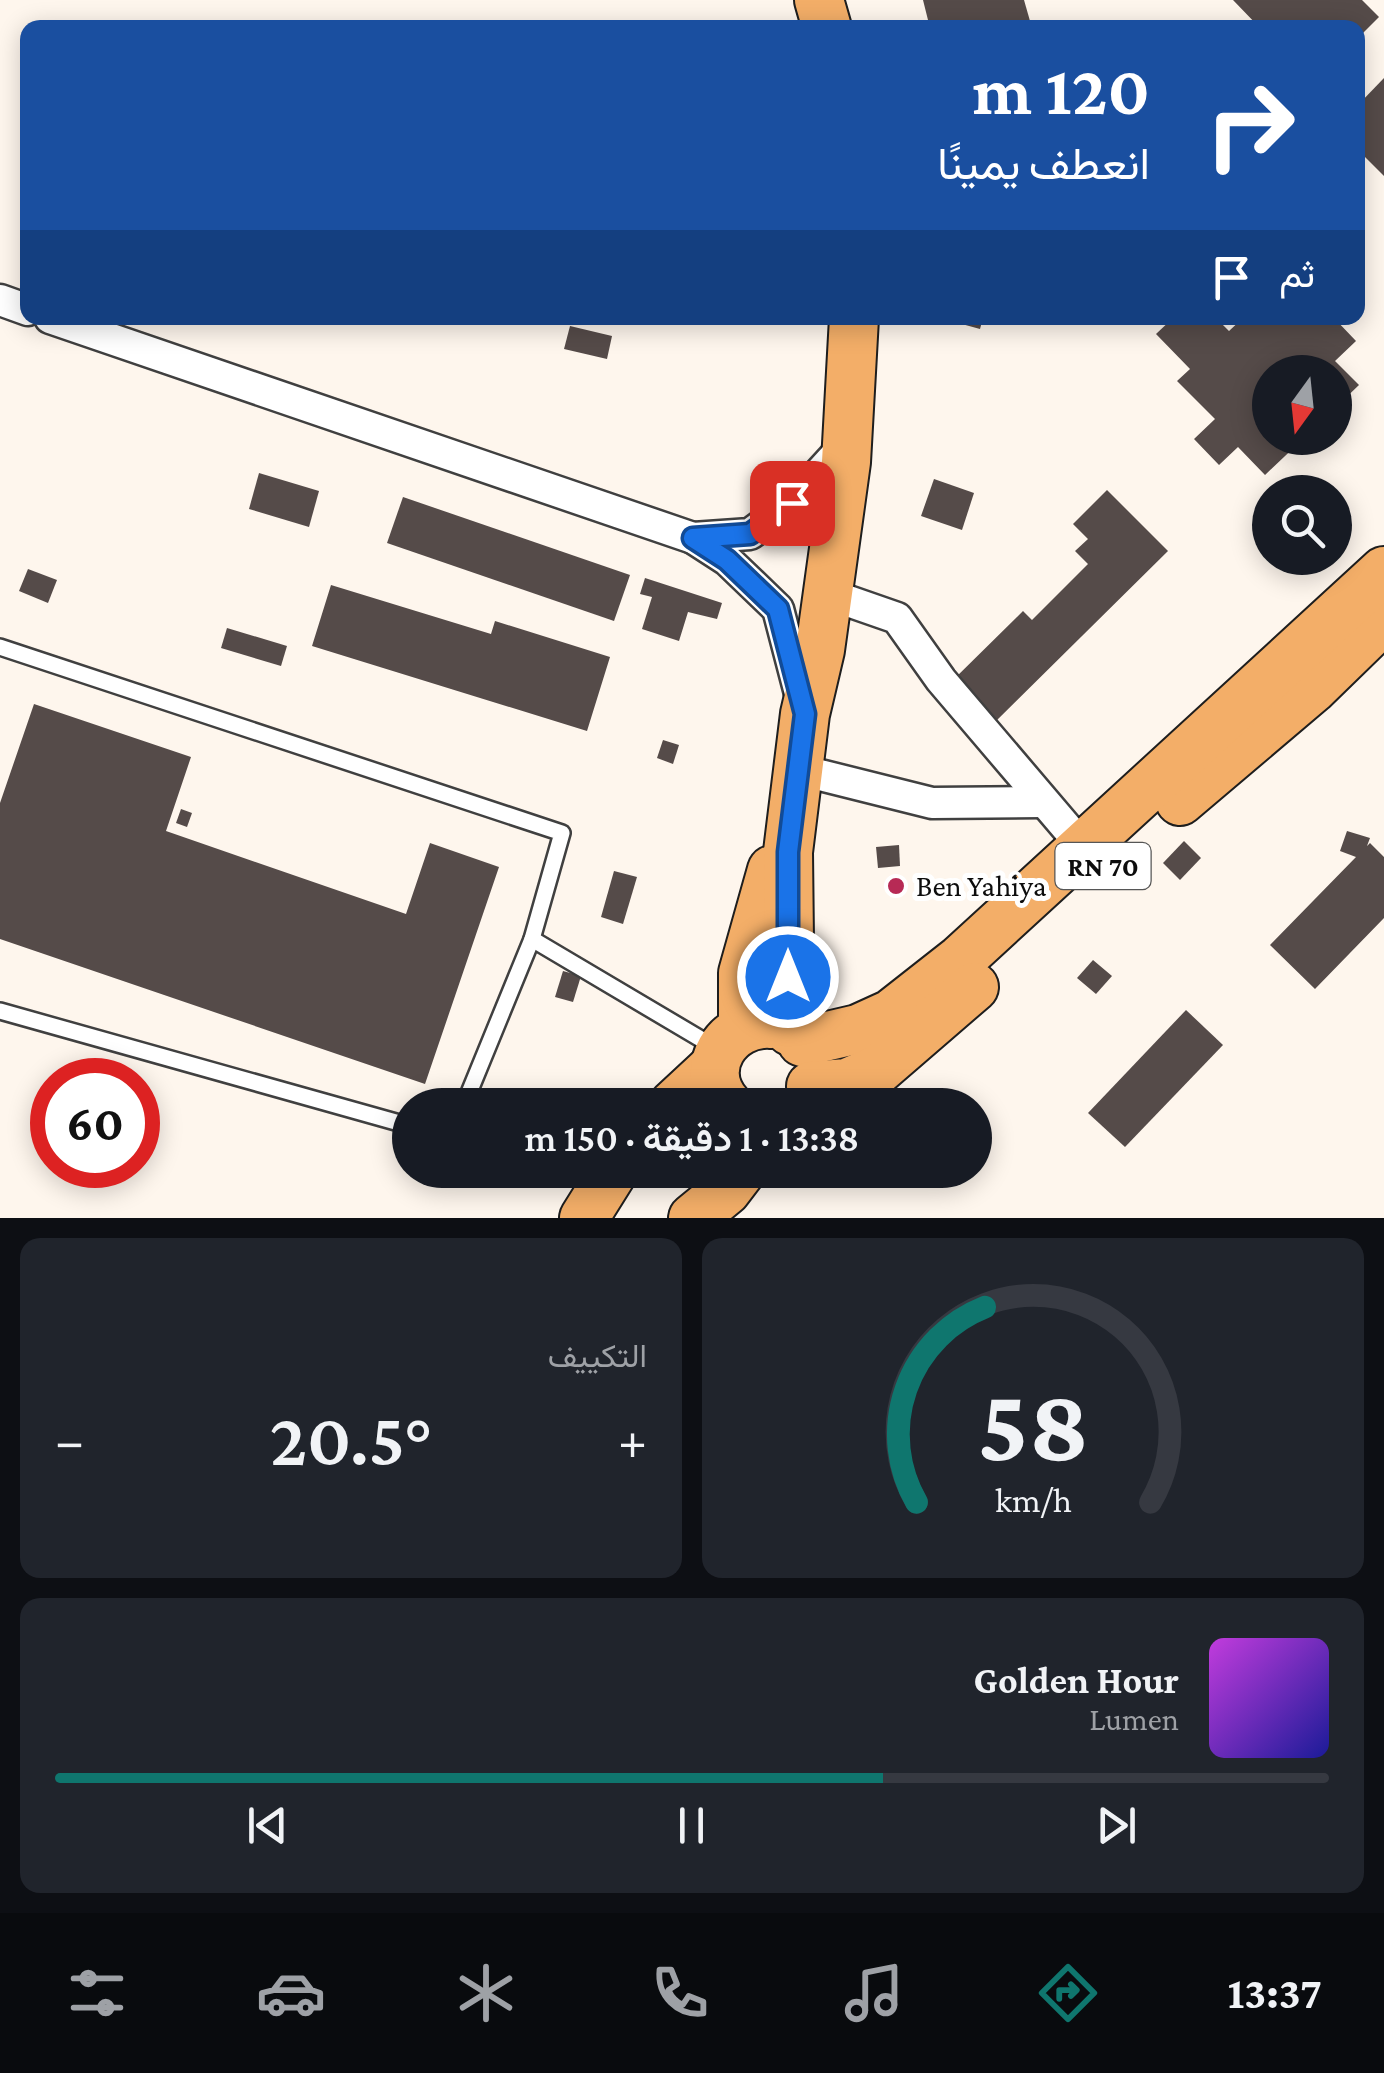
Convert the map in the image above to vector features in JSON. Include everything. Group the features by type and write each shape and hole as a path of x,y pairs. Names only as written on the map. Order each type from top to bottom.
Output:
{"main road":[{"path":"801,1066 788,852 805,714 820,650 848,441 854,325"},
{"name":"RN 70","path":"801,1066 847,1083 879,1069 982,980 1092,858 1384,571"},
{"name":"RN 70","path":"801,1066 858,1029 892,1014 1312,690 1384,619"},
{"path":"726,1062 744,973 800,770"},
{"path":"694,1088 726,1062 759,1023 775,1024 801,1066"},
{"path":"584,1218 603,1188"},
{"path":"693,1218 728,1188"}],"street":[{"path":"70,325 693,538 727,560 778,609 805,714"},
{"path":"693,538 750,534 792,503 848,441"},
{"path":"828,594 897,618 940,680 1092,858"},
{"path":"800,770 932,802 1042,802"}],"lane":[{"path":"0,647 562,833 532,938 471,1088"},
{"path":"532,938 726,1062"},
{"path":"0,1010 392,1121"}],"building":[{"path":"923,0 1024,0 1030,20 928,20"},
{"path":"1233,0 1362,0 1379,17 1365,31 1365,20 1252,20"},
{"path":"1384,78 1384,176 1365,157 1365,98"},
{"path":"1166,325 1223,325 1229,331 1235,325 1341,325 1356,341 1341,355 1252,355 1252,455 1286,455 1265,475 1238,447 1219,465 1194,439 1215,419 1177,381 1190,369 1156,334"},
{"path":"570,326 612,336 607,359 564,349"},
{"path":"259,473 319,491 309,527 249,509"},
{"path":"934,479 974,493 962,530 921,516"},
{"path":"1107,490 1168,551 992,725 950,683 1023,611 1032,620 1088,564 1075,551 1088,539 1073,524"},
{"path":"403,497 630,575 614,621 387,543"},
{"path":"28,569 57,580 48,603 19,591"},
{"path":"645,578 722,603 717,619 688,612 679,641 642,629 652,597 640,594"},
{"path":"331,585 491,634 495,621 610,657 587,731 312,646"},
{"path":"227,628 287,646 281,666 221,648"},
{"path":"34,704 191,757 166,831 406,914 430,843 499,867 425,1084 0,939 0,803"},
{"path":"663,740 679,745 673,764 657,758"},
{"path":"181,809 192,813 187,827 176,823"},
{"path":"1347,831 1370,838 1367,846 1370,843 1384,857 1384,918 1315,989 1270,945 1356,857 1340,851"},
{"path":"1184,841 1201,858 1180,880 1163,863"},
{"path":"899,845 900,866 878,868 876,847"},
{"path":"614,871 637,877 623,924 601,917"},
{"path":"1093,960 1112,976 1096,994 1077,978"},
{"path":"563,971 581,976 573,1002 555,997"},
{"path":"1186,1010 1223,1045 1125,1147 1088,1113"}],"place":[{"name":"Ben Yahiya","path":"896,886"}],"route":[{"path":"788,977 788,852 805,714 778,609 727,560 693,538 750,534 792,503"}]}
